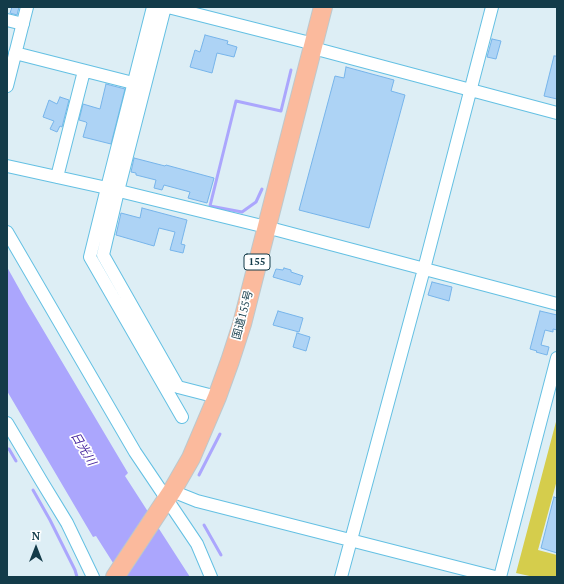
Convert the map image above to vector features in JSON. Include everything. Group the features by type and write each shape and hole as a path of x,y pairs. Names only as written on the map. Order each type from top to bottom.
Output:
{"highway":[{"name":"国道155号","path":"116,577 167,499 191,458 217,397 242,324 323,7"}],"street":[{"path":"7,86 27,7"},
{"path":"153,7 134,83 112,189 103,255 178,388 217,397"},
{"path":"182,417 90,258 166,7 557,113"},
{"path":"342,577 492,7"},
{"path":"7,20 23,24"},
{"path":"15,53 134,83"},
{"path":"57,177 84,71"},
{"path":"7,166 112,189 557,304"},
{"path":"7,232 135,452 197,544 211,577"},
{"path":"500,577 557,358"},
{"path":"173,402 194,391"},
{"path":"7,423 12,441 67,523 93,577"},
{"path":"167,499 197,501 495,577"}],"shaded area":[{"path":"557,418 557,480 538,550 557,555 557,577 534,577 516,573"}],"water":[{"name":"日光川","path":"7,267 128,473 125,476 190,577 122,577 96,536 93,537 7,391"}],"building":[{"path":"12,7 19,7 17,15 10,13"},
{"path":"205,35 228,41 227,44 237,47 234,57 217,53 212,73 190,67 195,50 200,52"},
{"path":"492,39 501,41 496,59 487,57"},
{"path":"554,56 557,56 557,99 544,96"},
{"path":"346,67 394,80 391,91 405,95 369,228 299,210 335,76 344,78"},
{"path":"106,84 125,89 111,144 83,137 87,123 79,120 83,104 100,109"},
{"path":"60,97 69,100 62,127 60,126 57,132 50,129 54,121 43,117 49,100 57,104"},
{"path":"134,158 214,178 207,203 188,198 190,192 164,185 162,190 154,188 156,180 136,175 136,173 131,172"},
{"path":"142,208 187,220 181,244 185,245 183,253 170,250 175,232 159,228 154,246 116,235 121,213 140,218"},
{"path":"284,268 303,276 300,285 273,277 276,269 283,270"},
{"path":"432,282 452,287 449,301 428,295"},
{"path":"278,311 303,318 299,332 273,325"},
{"path":"540,311 557,315 557,330 553,329 553,332 545,330 541,345 549,347 547,355 530,349"},
{"path":"297,333 310,337 306,351 293,347"},
{"path":"554,497 557,498 557,553 541,548"}],"waterway":[{"path":"262,189 256,202 242,212 210,206 236,101 281,111 291,70"},
{"path":"199,475 220,434"},
{"path":"7,449 9,449 16,461"},
{"path":"33,490 50,520 77,577"},
{"path":"204,525 221,555"}]}
